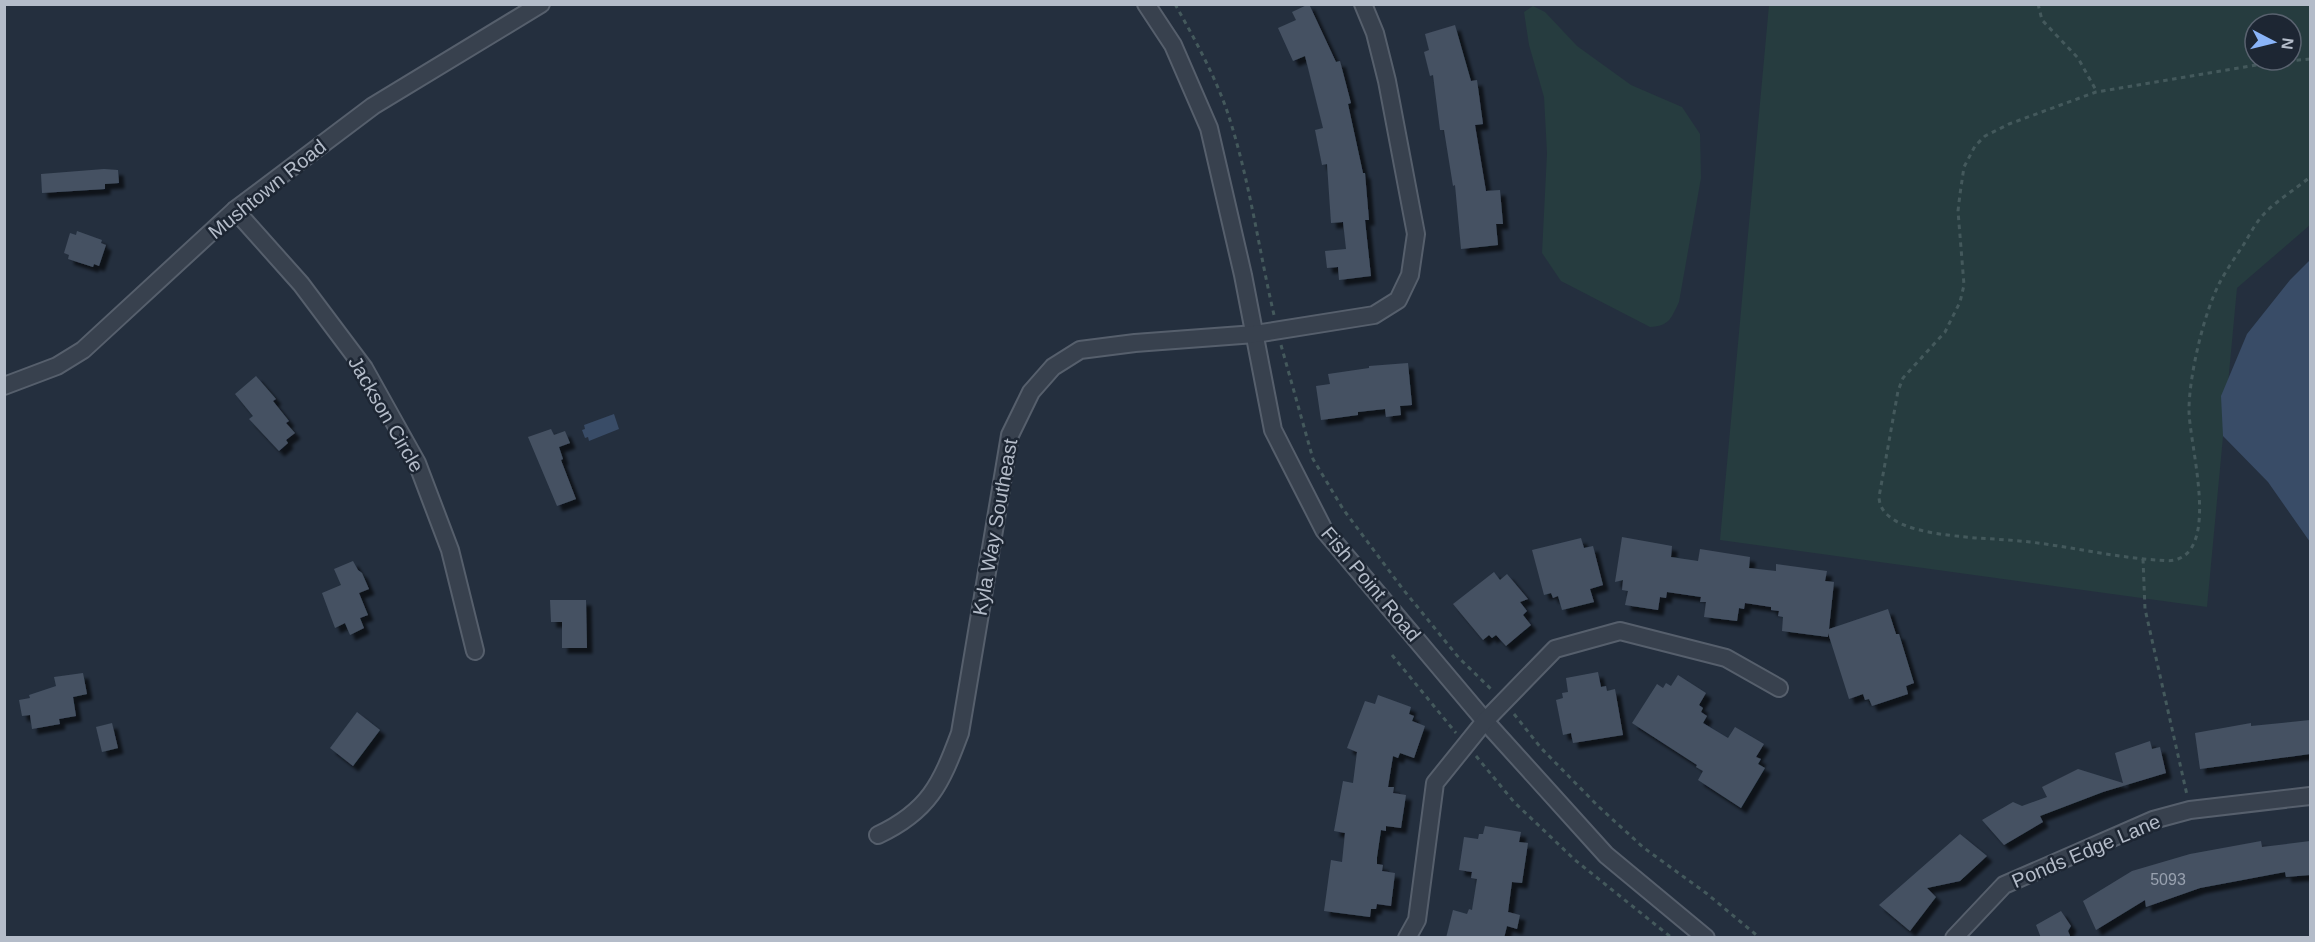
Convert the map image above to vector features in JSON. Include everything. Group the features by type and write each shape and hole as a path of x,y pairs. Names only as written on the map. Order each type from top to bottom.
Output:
{"street":[{"name":"Mushtown Road","path":"4,386 57,366 83,350 235,210 373,106 541,4"},
{"name":"Fish Point Road","path":"1146,4 1173,45 1209,128 1243,275 1273,430 1324,530 1485,721 1606,855 1706,938"},
{"name":"Kyla Way Southeast","path":"878,836 902,824 930,798 947,769 960,733 1010,435 1031,392 1053,367 1080,350 1278,331 1374,315 1398,300 1410,275 1416,234 1387,81 1375,33 1363,4"},
{"name":"Jackson Circle","path":"235,210 301,284 364,368 417,463 450,550 475,651"},
{"path":"1407,938 1417,920 1435,783 1485,721 1555,649 1620,631 1726,658 1779,688"},
{"name":"Ponds Edge Lane","path":"1954,938 2004,885 2153,820 2190,810 2310,796"}],"path":[{"path":"1175,4 1198,45 1226,108 1244,177 1278,331 1313,459 1343,509 1458,658 1504,702 1541,748 1644,848 1706,893 1760,938"},
{"path":"2038,4 2042,20 2078,58 2097,92"},
{"path":"2310,59 2268,63 2097,92 1998,129 1974,146 1964,167 1959,194 1958,211 1964,285 1960,302 1945,332 1910,369 1898,391 1880,502 1881,508 1892,519 1940,535 2029,542 2143,559 2175,561 2191,550 2197,538 2199,514 2189,421 2189,396 2193,368 2216,291 2265,213 2310,177"},
{"path":"2143,559 2145,609 2190,810"},
{"path":"1392,656 1514,802 1575,860 1672,938"}],"green space":[{"path":"1769,5 2310,5 2310,225 2237,288 2207,607 1720,540"},
{"path":"1533,6 1545,12 1577,46 1631,85 1682,107 1700,134 1701,178 1679,302 1672,317 1662,325 1650,327 1561,281 1542,253 1547,153 1544,97 1529,45 1524,12"}],"water":[{"path":"2310,260 2310,542 2268,482 2223,436 2221,396 2247,334 2290,280"},
{"path":"614,414 619,429 589,441 588,437 585,438 582,430 585,429 584,425"}],"building":[{"path":"1309,4 1336,62 1340,61 1351,103 1348,104 1363,173 1365,173 1369,220 1365,220 1371,276 1339,280 1338,267 1327,268 1325,251 1346,249 1343,222 1331,223 1327,164 1322,165 1315,130 1323,128 1305,56 1293,61 1278,28 1296,20 1292,12"},
{"path":"1455,25 1471,81 1477,80 1483,124 1475,125 1486,191 1500,190 1503,224 1496,224 1498,245 1461,249 1455,185 1453,186 1444,130 1440,130 1433,75 1430,76 1424,52 1429,50 1425,34"},
{"path":"118,170 119,183 105,184 105,189 42,193 41,174"},
{"path":"77,231 102,240 101,243 106,245 99,266 94,264 93,267 68,259 69,255 64,253 70,233 76,235"},
{"path":"1408,363 1412,405 1400,406 1401,415 1386,417 1385,409 1321,420 1316,386 1330,384 1328,374 1369,368 1369,366"},
{"path":"256,376 276,399 273,401 289,421 286,423 295,433 286,440 288,443 279,451 249,419 253,416 235,394"},
{"path":"551,429 554,435 565,431 570,443 559,447 563,459 561,460 576,499 557,506 528,437"},
{"path":"1622,537 1672,546 1671,557 1698,561 1700,549 1750,557 1749,568 1776,571 1776,564 1827,571 1825,581 1834,582 1829,629 1888,609 1896,634 1899,634 1914,683 1906,686 1908,694 1872,706 1869,699 1865,700 1863,694 1849,699 1828,633 1828,637 1782,631 1783,617 1778,616 1779,611 1771,610 1771,607 1745,603 1744,609 1739,608 1737,621 1704,617 1706,602 1700,602 1701,597 1667,592 1666,598 1660,597 1658,610 1625,605 1628,591 1622,590 1623,580 1615,582"},
{"path":"1581,538 1584,548 1593,546 1603,585 1590,589 1594,602 1562,610 1558,596 1553,598 1551,593 1544,595 1532,550"},
{"path":"353,561 362,573 369,589 359,593 368,615 360,618 364,628 350,635 345,623 335,628 322,593 341,585 334,569"},
{"path":"1494,572 1500,580 1507,574 1528,599 1520,602 1527,611 1523,615 1531,625 1506,646 1496,635 1492,638 1489,635 1483,640 1453,604"},
{"path":"550,600 586,600 587,648 562,648 562,622 551,622"},
{"path":"1598,672 1601,687 1606,686 1607,691 1615,689 1623,735 1573,743 1571,733 1563,735 1556,700 1563,698 1562,693 1568,692 1566,678"},
{"path":"83,673 87,694 73,697 76,716 59,719 60,724 32,729 30,715 22,716 19,700 30,698 29,695 56,686 54,677"},
{"path":"1678,675 1706,693 1699,705 1703,708 1701,712 1707,716 1703,723 1728,738 1735,727 1764,744 1756,757 1761,759 1758,764 1765,768 1741,808 1698,780 1703,771 1696,767 1697,765 1632,723 1657,684 1663,688 1666,683 1671,686"},
{"path":"1378,695 1411,707 1409,714 1414,716 1412,721 1425,726 1414,758 1400,753 1398,758 1393,756 1388,787 1394,787 1393,793 1406,795 1401,828 1386,826 1386,831 1381,830 1377,857 1377,864 1383,865 1382,871 1395,873 1391,906 1377,904 1376,909 1371,909 1370,917 1324,911 1331,860 1342,862 1345,833 1334,831 1343,781 1353,783 1357,752 1347,748 1365,701 1375,704"},
{"path":"357,712 380,730 353,766 330,748"},
{"path":"2310,720 2310,754 2200,769 2195,733 2251,723 2251,726"},
{"path":"112,723 118,748 102,752 96,727"},
{"path":"2150,741 2152,749 2160,747 2166,773 2103,792 2040,816 2043,822 2004,845 1982,820 2013,802 2022,806 2047,797 2042,787 2078,769 2123,783 2115,753"},
{"path":"1485,826 1521,832 1519,842 1528,843 1522,883 1512,882 1508,912 1520,915 1517,929 1507,926 1504,938 1446,938 1453,910 1467,914 1469,909 1472,910 1477,879 1471,878 1472,872 1459,870 1464,837 1478,839 1479,834 1483,834"},
{"path":"1960,834 1987,856 1960,881 1927,888 1936,897 1910,931 1879,905"},
{"path":"2261,841 2262,847 2310,841 2310,875 2286,877 2285,872 2200,888 2146,907 2145,900 2096,930 2083,901 2132,871 2190,854"},
{"path":"2061,911 2071,926 2068,931 2071,938 2041,938 2036,925"}]}
